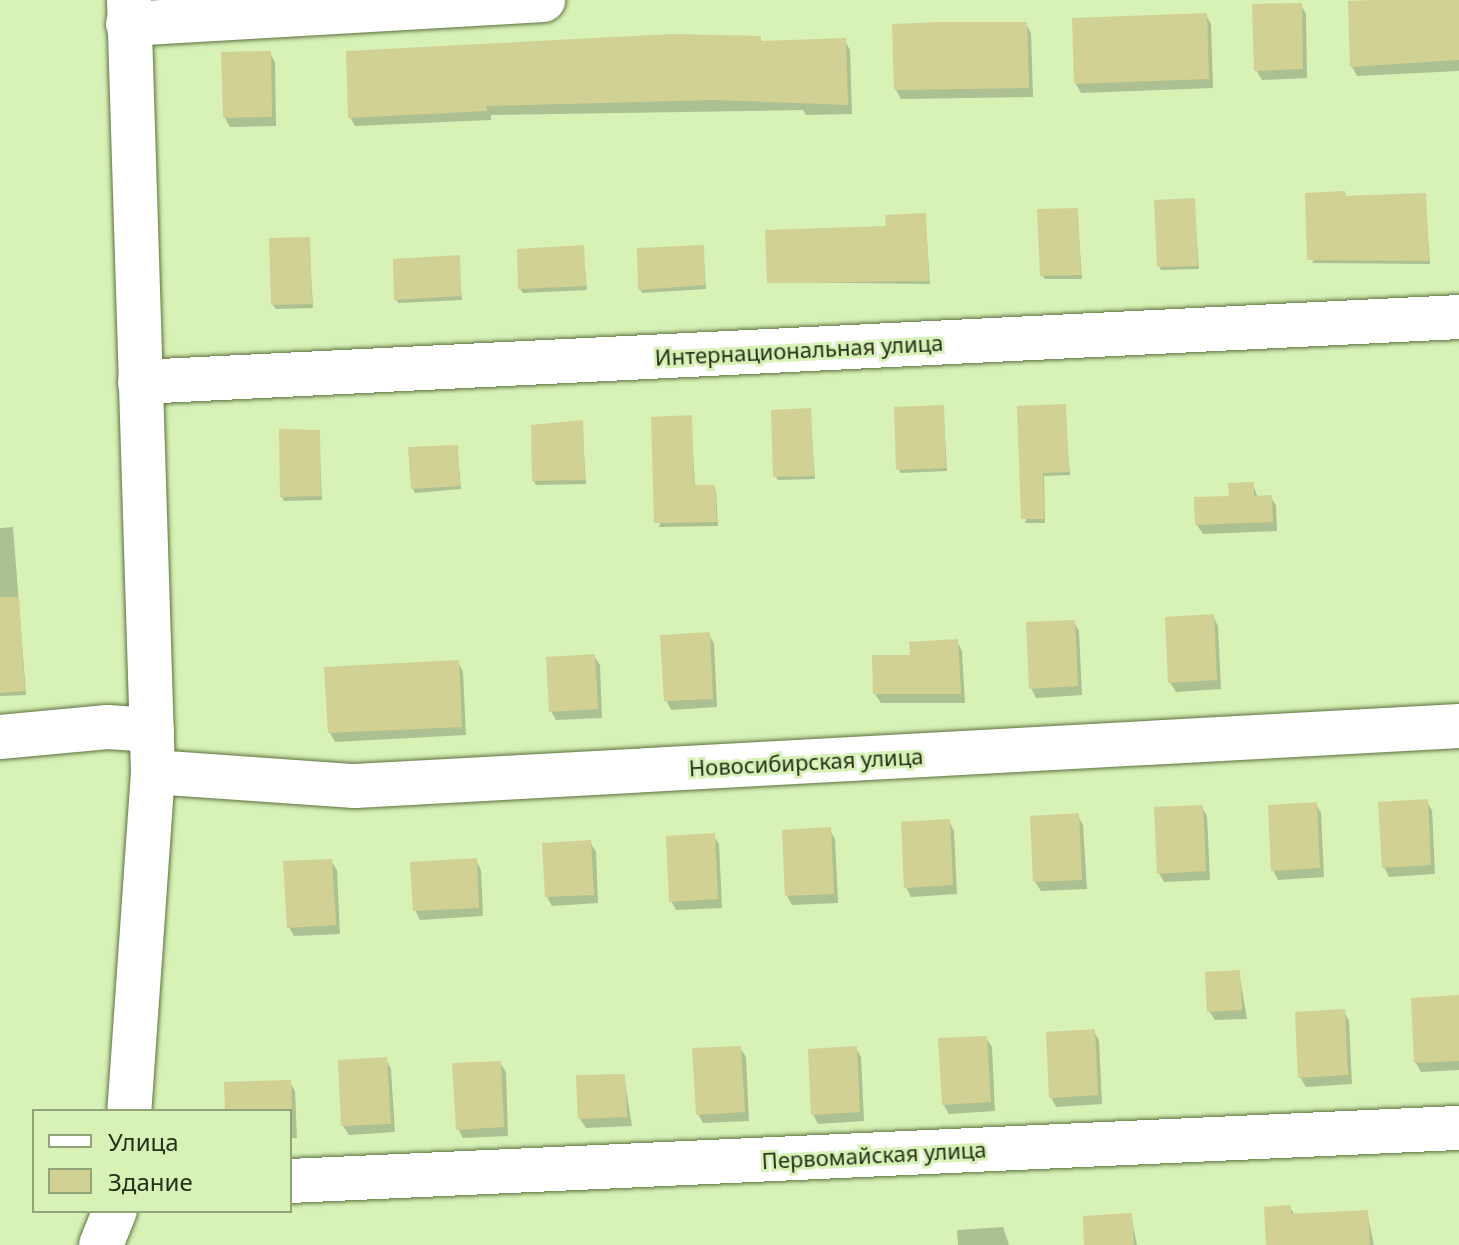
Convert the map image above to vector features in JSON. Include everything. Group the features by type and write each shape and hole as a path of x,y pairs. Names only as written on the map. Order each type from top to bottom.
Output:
{"street":[{"path":"129,1109 152,751 129,12 543,0"},
{"name":"Интернациональная улица","path":"140,382 1459,317"},
{"name":"Новосибирская улица","path":"0,737 108,727 152,751 355,786 1459,726"},
{"name":"Первомайская улица","path":"292,1181 1459,1128"},
{"path":"101,1245 114,1213"}],"building":[{"path":"1459,0 1459,60 1350,67 1348,1"},
{"path":"1302,3 1303,69 1254,71 1252,4"},
{"path":"1207,13 1209,79 1074,84 1072,18"},
{"path":"1027,22 1029,88 894,90 892,24"},
{"path":"673,34 761,36 761,41 846,38 848,105 714,100 486,106 487,111 348,118 346,51"},
{"path":"271,51 272,117 223,118 221,52"},
{"path":"1345,191 1346,196 1426,193 1429,261 1307,260 1305,193"},
{"path":"1195,198 1198,266 1157,267 1154,200"},
{"path":"1078,208 1081,275 1040,276 1037,209"},
{"path":"926,213 929,281 767,283 765,230 886,226 885,215"},
{"path":"310,237 312,304 271,305 269,238"},
{"path":"584,245 586,286 518,289 517,249"},
{"path":"704,245 705,285 638,290 637,248"},
{"path":"460,255 461,296 394,300 393,259"},
{"path":"1066,404 1069,472 1043,473 1044,519 1021,519 1017,406"},
{"path":"944,405 946,468 896,470 894,407"},
{"path":"811,408 814,476 773,477 771,410"},
{"path":"692,415 694,485 715,485 717,522 654,523 651,417"},
{"path":"583,420 585,480 532,481 531,425"},
{"path":"279,429 320,430 321,496 280,497"},
{"path":"458,445 460,486 411,489 408,447"},
{"path":"1254,482 1254,496 1272,495 1273,522 1195,525 1194,497 1229,496 1228,483"},
{"path":"0,597 19,597 25,691 0,693"},
{"path":"1214,614 1217,680 1168,683 1165,617"},
{"path":"1075,620 1078,686 1029,689 1026,622"},
{"path":"710,632 713,699 664,701 660,635"},
{"path":"958,639 961,694 873,694 872,655 910,655 909,642"},
{"path":"595,654 598,709 549,712 546,657"},
{"path":"459,660 462,727 328,733 324,667"},
{"path":"1428,799 1431,865 1382,868 1378,802"},
{"path":"1317,802 1320,868 1271,871 1268,805"},
{"path":"1203,805 1206,871 1157,874 1154,807"},
{"path":"1079,813 1082,880 1033,882 1030,816"},
{"path":"950,819 953,885 904,888 901,822"},
{"path":"831,827 834,894 785,896 782,830"},
{"path":"715,833 718,899 669,902 666,836"},
{"path":"591,840 594,895 545,897 542,843"},
{"path":"477,858 479,908 413,911 410,862"},
{"path":"332,859 336,925 287,928 283,861"},
{"path":"1240,970 1242,1010 1207,1012 1205,972"},
{"path":"1459,995 1459,1061 1414,1063 1411,998"},
{"path":"1345,1009 1348,1075 1298,1078 1295,1012"},
{"path":"1095,1029 1098,1095 1049,1098 1046,1032"},
{"path":"987,1036 991,1102 942,1105 938,1038"},
{"path":"741,1046 745,1112 696,1115 692,1048"},
{"path":"857,1046 860,1112 811,1115 808,1049"},
{"path":"387,1057 391,1124 341,1126 338,1060"},
{"path":"501,1061 504,1127 456,1130 452,1063"},
{"path":"625,1074 627,1117 578,1119 576,1075"},
{"path":"291,1080 292,1109 225,1109 224,1082"},
{"path":"1291,1205 1291,1214 1368,1210 1370,1245 1266,1245 1264,1207"},
{"path":"1132,1213 1134,1245 1084,1245 1083,1216"}]}
